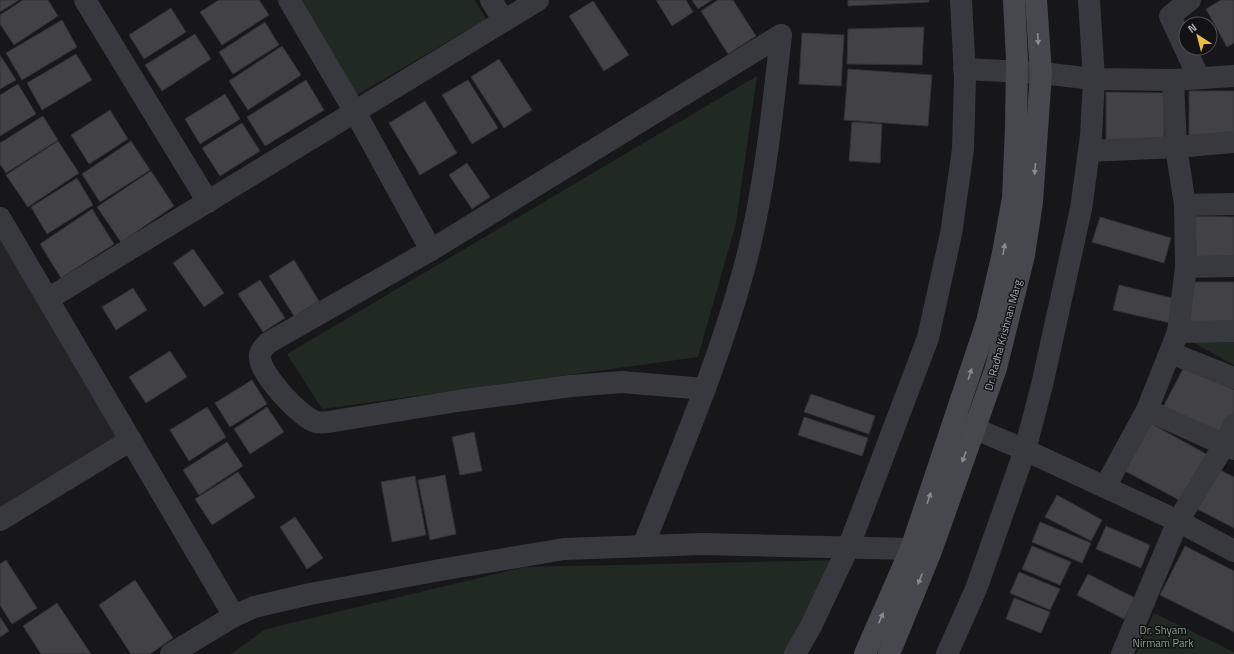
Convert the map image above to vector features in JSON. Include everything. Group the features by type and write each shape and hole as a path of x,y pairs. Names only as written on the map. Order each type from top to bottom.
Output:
{"street":[{"path":"85,0 208,202"},
{"path":"289,0 355,112 431,250"},
{"path":"491,0 504,21"},
{"path":"48,299 538,0"},
{"path":"795,654 810,628 849,546 928,338 951,234 963,149 964,69 960,0"},
{"path":"865,654 965,424 1003,253 1013,198 1017,72 1014,0"},
{"name":"Dr. Radha Krishnan Marg","path":"889,654 931,551 965,424 996,368 1024,255 1032,202 1041,73 1036,0"},
{"path":"947,654 976,589 1025,450 1042,385 1081,210 1089,151 1094,79 1089,0"},
{"path":"1190,0 1170,16 1200,78"},
{"path":"643,546 705,389 742,275 753,229 769,142 781,35 431,250 268,343 262,349 260,358 264,369 298,410 316,422 328,422 457,401 570,386 622,382 705,389"},
{"path":"964,69 1041,73 1094,79 1173,80 1234,76"},
{"path":"1105,487 1146,410 1178,332 1186,267 1185,205 1176,147 1173,80"},
{"path":"1089,151 1176,147 1234,142"},
{"path":"1185,205 1234,204"},
{"path":"0,218 234,616"},
{"path":"1186,267 1234,266"},
{"path":"1178,332 1234,332"},
{"path":"1171,352 1234,378"},
{"path":"1146,410 1229,447"},
{"path":"965,424 1025,450 1178,521 1234,551"},
{"path":"1122,654 1178,521 1229,447 1234,424"},
{"path":"0,520 131,440"},
{"path":"171,654 234,616 254,607 310,594 564,549 703,544 849,546 911,549"}],"shaded area":[{"path":"0,230 123,434 0,509"}],"green space":[{"path":"301,0 475,0 486,19 357,95"},
{"path":"757,76 736,223 698,357 322,409 287,354"},
{"path":"1234,338 1234,365 1187,339"},
{"path":"839,560 800,654 231,654 266,629 525,567"},
{"name":"Dr. Shyam Nirmam Park","path":"1154,613 1234,652 1234,654 1136,654"}],"building":[{"path":"0,0 19,0 0,12"},
{"path":"23,0 48,0 58,16 14,45 0,24 0,15"},
{"path":"219,0 259,0 269,15 222,45 200,12"},
{"path":"656,0 686,0 693,12 672,26"},
{"path":"692,0 712,0 698,9"},
{"path":"718,0 733,0 756,36 728,54 701,11"},
{"path":"848,0 929,0 929,2 848,6"},
{"path":"1221,0 1234,0 1234,43 1227,47 1218,31 1218,16 1210,16 1206,9"},
{"path":"593,1 629,55 604,71 569,16"},
{"path":"171,8 186,32 144,59 129,35"},
{"path":"62,20 77,47 22,80 6,53"},
{"path":"265,22 279,45 233,74 219,52"},
{"path":"924,27 922,65 847,64 848,29"},
{"path":"802,33 844,35 841,86 799,84"},
{"path":"195,34 211,59 162,91 145,65"},
{"path":"282,46 301,75 248,110 229,81"},
{"path":"76,54 92,80 42,110 27,83"},
{"path":"0,55 16,80 0,89"},
{"path":"499,59 532,110 504,128 471,77"},
{"path":"848,69 932,75 928,126 844,120"},
{"path":"306,80 324,110 265,146 247,117"},
{"path":"468,80 498,128 472,144 442,95"},
{"path":"18,84 36,114 0,136 0,95"},
{"path":"1189,91 1234,91 1234,136 1189,136"},
{"path":"1106,92 1164,93 1164,141 1106,140"},
{"path":"225,94 240,119 200,144 185,119"},
{"path":"425,101 457,153 420,175 389,123"},
{"path":"110,110 128,139 89,164 71,135"},
{"path":"43,116 58,140 6,173 0,164 0,143"},
{"path":"852,122 882,124 880,163 849,161"},
{"path":"242,123 260,151 220,176 202,148"},
{"path":"58,141 79,173 28,207 6,175"},
{"path":"131,141 150,170 100,202 82,174"},
{"path":"467,163 490,197 472,209 449,175"},
{"path":"151,171 174,206 121,242 97,207"},
{"path":"77,178 93,205 47,234 31,207"},
{"path":"92,209 114,244 61,278 40,244"},
{"path":"1191,216 1234,217 1234,262 1190,262"},
{"path":"1100,217 1171,238 1164,263 1092,242"},
{"path":"193,249 224,293 204,307 173,263"},
{"path":"294,260 319,301 294,316 269,276"},
{"path":"260,280 285,318 263,332 238,294"},
{"path":"1187,282 1234,282 1234,329 1187,329"},
{"path":"1119,285 1176,299 1170,323 1113,310"},
{"path":"133,288 147,310 116,330 102,307"},
{"path":"170,351 187,377 146,403 129,377"},
{"path":"1185,365 1234,390 1234,417 1221,442 1161,411"},
{"path":"252,380 267,404 230,427 215,403"},
{"path":"811,394 875,416 869,434 804,412"},
{"path":"207,407 226,437 189,461 170,430"},
{"path":"267,407 284,432 250,454 234,429"},
{"path":"804,417 868,438 862,456 798,435"},
{"path":"1150,423 1208,455 1181,501 1125,471"},
{"path":"474,432 482,471 460,475 452,437"},
{"path":"227,442 243,466 199,495 183,470"},
{"path":"1218,469 1234,477 1234,528 1197,509"},
{"path":"238,472 255,497 212,525 195,499"},
{"path":"445,475 456,534 430,540 418,480"},
{"path":"415,476 426,535 392,542 381,482"},
{"path":"1057,495 1102,520 1091,541 1045,517"},
{"path":"295,517 323,558 307,569 280,527"},
{"path":"1040,522 1091,543 1082,563 1032,542"},
{"path":"1106,526 1150,545 1141,568 1096,549"},
{"path":"1032,546 1071,562 1060,585 1022,569"},
{"path":"1185,546 1234,571 1234,632 1160,595"},
{"path":"6,560 37,608 12,624 0,605 0,564"},
{"path":"1019,572 1060,589 1050,610 1010,593"},
{"path":"1088,574 1135,598 1124,619 1077,595"},
{"path":"135,580 173,638 150,654 131,654 99,605"},
{"path":"1014,598 1050,612 1041,633 1006,619"},
{"path":"57,603 91,654 41,654 23,626"},
{"path":"0,617 9,631 0,637"}]}
